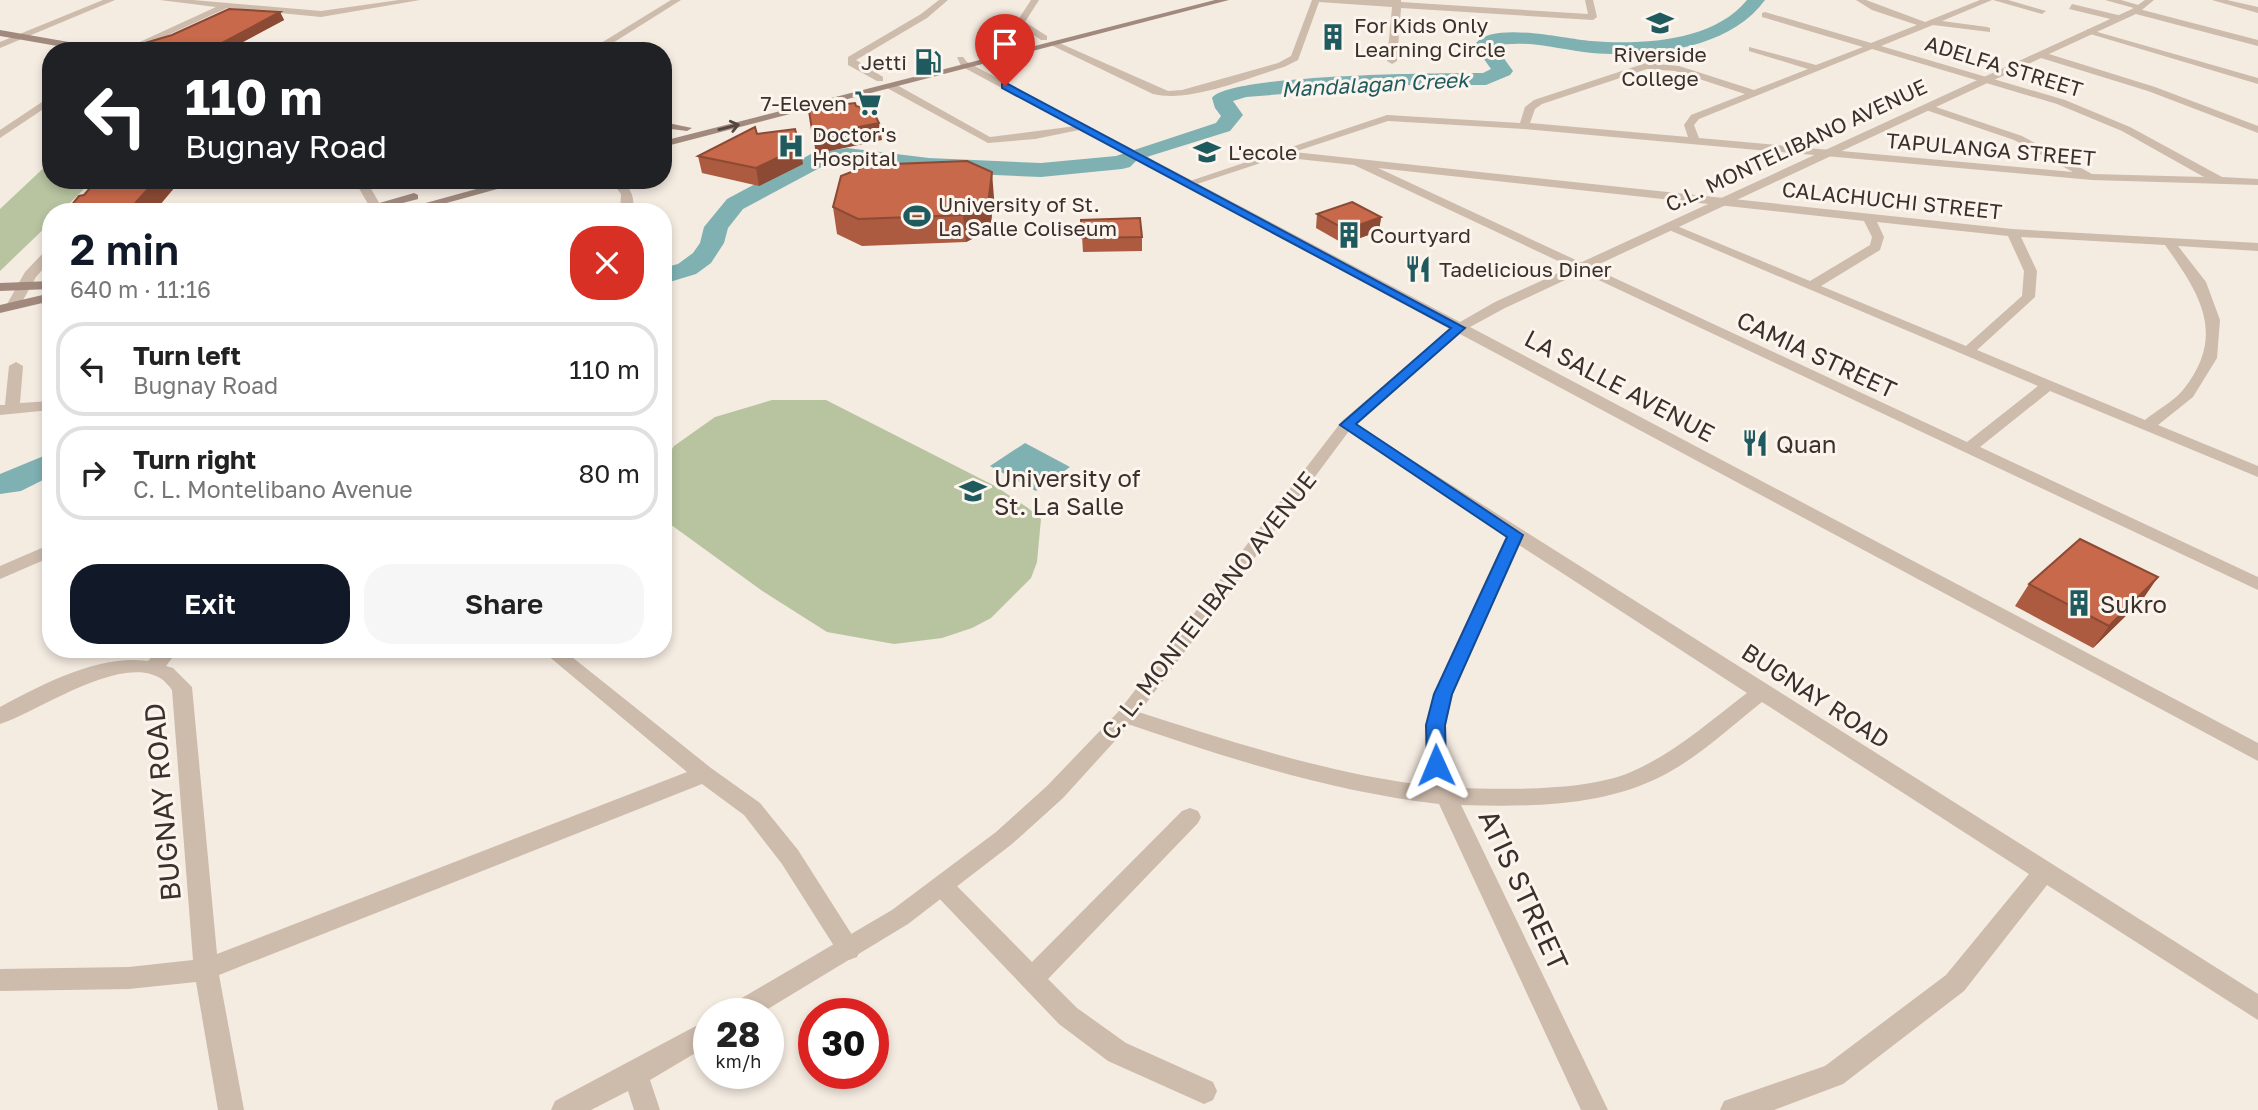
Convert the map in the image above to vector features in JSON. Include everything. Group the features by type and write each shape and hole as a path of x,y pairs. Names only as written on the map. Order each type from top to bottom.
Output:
{"main road":[{"path":"672,142 891,86 1044,38 1195,0"},
{"path":"672,130 880,79 1055,44 1208,2 1225,0"},
{"path":"1092,26 1103,31"},
{"path":"0,33 10,39 42,47"},
{"path":"10,39 42,43"},
{"path":"387,203 442,189"},
{"path":"434,203 489,189"},
{"path":"0,276 42,284"},
{"path":"0,287 42,277"},
{"path":"7,307 42,297"}],"street":[{"path":"98,0 110,1"},
{"path":"164,0 317,13 343,12 416,0"},
{"path":"608,42 677,0"},
{"path":"880,79 851,63 851,60 924,16 944,0"},
{"path":"1035,0 1020,23 1044,38"},
{"path":"1055,44 1157,92 1183,93 1281,65 1294,58 1318,0 1593,17 1589,0"},
{"path":"1860,0 1875,8 1928,24 1987,30"},
{"path":"1695,142 1689,125 1695,117 1988,0"},
{"path":"1997,0 2042,11"},
{"path":"2109,0 2142,6 2258,43"},
{"path":"2216,0 2258,10"},
{"path":"10,39 110,1"},
{"path":"1392,61 1397,3"},
{"path":"147,42 228,6"},
{"name":"C.L. MONTELIBANO AVENUE","path":"1459,328 1722,201 2042,55 2142,6"},
{"path":"2072,7 2119,18"},
{"name":"ADELFA STREET","path":"1765,15 1987,79 2097,116 2221,182"},
{"path":"2090,31 2258,81"},
{"path":"1752,49 1816,68"},
{"path":"2042,55 2134,81 2209,108 2258,130"},
{"name":"LA SALLE AVENUE","path":"965,63 1187,184 2258,753"},
{"path":"1524,126 1530,107 1538,102 1637,67 1676,68 1753,93"},
{"path":"891,86 988,140 1084,128"},
{"path":"0,125 42,96"},
{"path":"27,105 42,103"},
{"path":"0,135 42,105"},
{"path":"1927,107 2018,138 2092,177"},
{"name":"TAPULANGA STREET","path":"1273,154 1387,118 1524,126 1822,155 2092,177 2258,182"},
{"path":"1187,184 1273,154"},
{"name":"CALACHUCHI STREET","path":"1273,154 2012,233 2258,247"},
{"name":"CAMIA STREET","path":"1358,163 2258,584"},
{"path":"1812,286 1876,247 1878,237 1869,218"},
{"path":"1668,227 2258,472"},
{"path":"1968,351 2028,297 2032,286 2031,268 2012,233"},
{"path":"2147,426 2189,394 2210,358 2213,320 2199,282 2169,244"},
{"path":"7,307 42,263"},
{"name":"C. L. MONTELIBANO AVENUE","path":"765,998 849,949 942,886 1004,838 1055,792 1126,716 1347,425 1459,328"},
{"path":"16,366 6,409 42,406"},
{"path":"1968,449 2048,385"},
{"name":"BUGNAY ROAD","path":"1347,425 2043,873 2258,1008"},
{"name":"ATIS STREET","path":"1515,535 1443,694 1436,725 1436,765 1446,797 1595,1110"},
{"path":"0,573 42,554"},
{"path":"154,667 162,658"},
{"path":"561,658 704,774 752,809 790,857 849,949"},
{"name":"BUGNAY ROAD","path":"0,716 67,684 116,668 154,667 174,675 182,687 206,969 231,1110"},
{"path":"1126,716 1230,751 1350,784 1446,797 1520,798 1599,789 1637,779 1660,769 1762,692"},
{"path":"0,979 128,979 168,976 206,969 704,774"},
{"path":"1033,978 1190,817"},
{"path":"1733,1110 1815,1084 1834,1075 1941,995 1964,973 2043,873"},
{"path":"942,886 1068,1016 1117,1052 1204,1091"},
{"path":"564,1110 693,1040"},
{"path":"635,1074 647,1110"}],"green space":[{"path":"42,169 42,189 84,189 70,203 42,203 42,231 0,271 0,209"},
{"path":"772,400 826,400 995,486 1041,519 1037,562 1031,578 991,618 942,638 894,644 827,632 761,590 672,526 672,449 715,417"}],"water":[{"path":"1025,443 1070,467 1036,491 990,466"}],"building":[{"path":"229,9 280,12 224,42 148,42 172,35"},
{"path":"855,103 856,106 873,111 879,123 813,136 809,111 820,110 819,107"},
{"path":"755,127 757,134 795,129 800,147 756,168 698,156"},
{"path":"967,161 992,172 988,204 963,215 858,219 833,207 841,176 869,165"},
{"path":"89,189 148,189 135,203 73,203 79,196"},
{"path":"1352,202 1381,217 1346,230 1317,214"},
{"path":"1140,218 1142,237 1082,238 1081,220"},
{"path":"2080,539 2158,577 2109,626 2029,584"}],"waterway":[{"name":"Mandalagan Creek","path":"1138,154 1223,127 1233,115 1225,108 1222,98 1244,91 1393,79 1486,79 1503,71 1488,52 1485,43 1523,38 1610,48 1682,41 1727,26 1745,14 1756,0"},
{"name":"Mandalagan Creek","path":"672,273 687,269 702,258 712,243 716,227 735,204 819,159 847,155 929,165 1041,170 1122,162 1127,158"},
{"name":"Mandalagan Creek","path":"0,484 9,484 42,468"}],"place":[{"name":"Riverside College","path":"1660,23"},
{"name":"For Kids Only Learning Circle","path":"1333,37"},
{"name":"Jetti","path":"928,62"},
{"name":"7-Eleven","path":"868,103"},
{"name":"Doctor's Hospital","path":"791,146"},
{"name":"L'ecole","path":"1207,152"},
{"name":"University of St. La Salle Coliseum","path":"917,216"},
{"name":"Courtyard","path":"1349,235"},
{"name":"Tadelicious Diner","path":"1418,269"},
{"name":"Quan","path":"1755,443"},
{"name":"University of St. La Salle","path":"973,491"},
{"name":"Sukro","path":"2079,603"}],"route":[{"path":"1005,86 1459,328 1347,425 1515,535 1443,694 1436,725 1436,765"}]}
